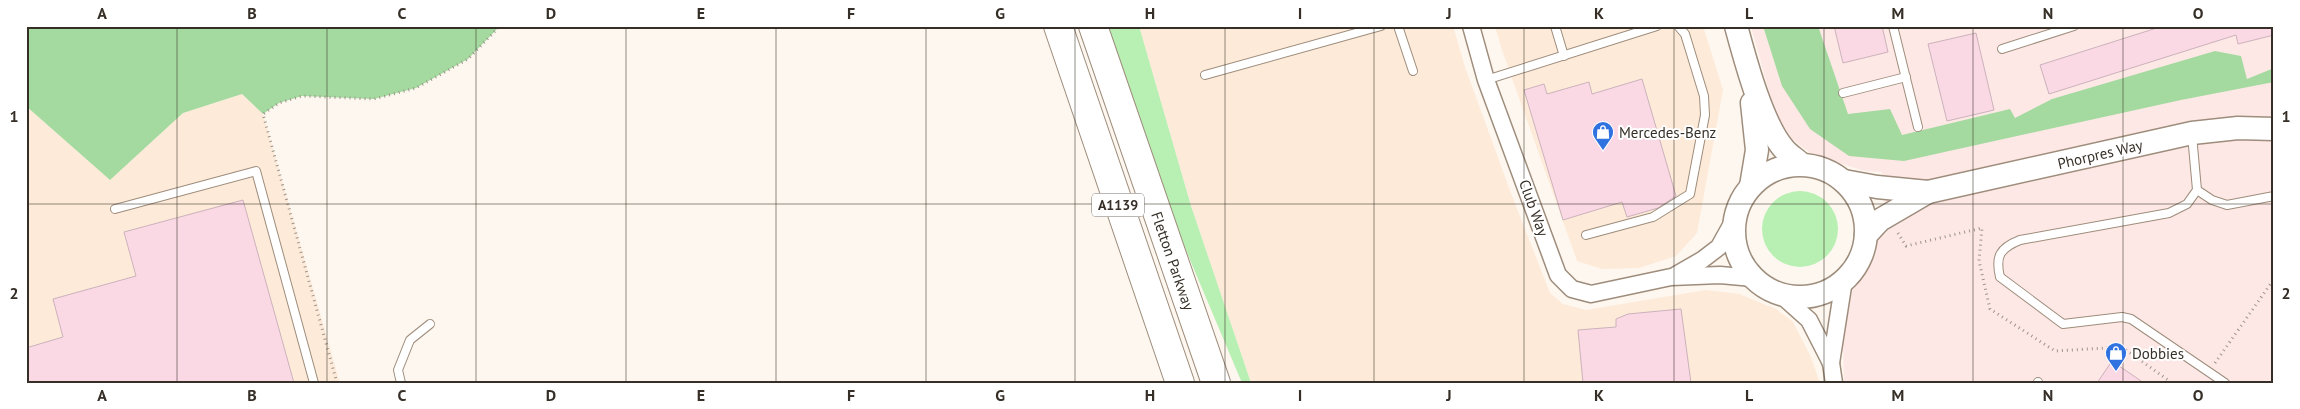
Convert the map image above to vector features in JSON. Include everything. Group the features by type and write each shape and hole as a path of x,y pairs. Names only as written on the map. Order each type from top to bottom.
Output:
{"highway":[{"name":"A1139","path":"1058,26 1114,195 1180,383"},
{"name":"Fletton Parkway","path":"1093,26 1216,383"},
{"path":"1146,182 1234,383"},
{"path":"1114,195 1164,383"}],"street":[{"name":"Club Way","path":"1471,26 1486,80 1558,275 1572,289 1590,294 1671,277 1720,275 1753,278"},
{"path":"1736,26 1749,70 1772,131 1784,149 1801,164"},
{"path":"1749,70 1757,150 1751,186"},
{"name":"Phorpres Way","path":"1866,235 1880,220 1928,192 2192,133 2238,128 2274,129"},
{"path":"1781,295 1803,298 1825,292 1844,280 1856,267 1863,252 1866,235 1864,215 1857,196 1844,181 1831,172 1816,166 1801,164 1783,167 1766,174 1751,186 1740,202 1734,220 1734,241 1741,261 1753,278 1766,288 1781,295 1809,320 1831,364 1834,383"},
{"name":"Phorpres Way","path":"1844,181 1877,187 1928,192"},
{"name":"Club Way","path":"1671,277 1702,260 1719,247 1734,220"},
{"path":"1831,364 1844,280"}],"lane":[{"path":"1205,75 1381,26"},
{"path":"1398,26 1413,72"},
{"path":"1556,26 1564,56"},
{"path":"1486,80 1658,26"},
{"path":"1586,236 1653,217 1690,194 1705,115 1704,96 1686,34 1678,26"},
{"path":"1894,26 1918,127"},
{"path":"2002,49 2049,30 2074,26"},
{"path":"1843,93 1906,77"},
{"path":"2192,133 2198,190 2187,204 2170,213 2020,240 2008,245 2001,251 1996,264 2000,277 2063,324 2122,317 2131,319 2225,383"},
{"path":"115,209 256,170 314,383"},
{"path":"2198,190 2212,200 2227,205 2274,196"},
{"path":"402,383 398,370 410,340 430,324"}],"path":[{"path":"337,383 263,114 279,103 302,96 374,99 416,88 468,59 500,26"},
{"path":"2208,372 2274,279"}],"shaded area":[{"path":"1139,26 1453,26 1465,67 1550,293 1563,304 1586,310 1706,290 1739,294 1776,309 1793,322 1811,357 1820,383 1251,383 1191,206"},
{"path":"1495,26 1703,26 1723,90 1697,233 1676,256 1639,268 1602,269 1577,261"},
{"path":"1751,26 2274,26 2274,383 1844,383 1843,342 1849,297 1859,270 1876,238 1887,233 1882,172 1865,171 1813,155 1784,133 1772,103"},
{"path":"242,94 263,114 340,383 26,383 26,106 110,180 183,113"}],"green space":[{"path":"26,26 500,26 468,59 416,88 374,99 302,96 279,103 263,114 242,94 183,113 110,180 26,106"},
{"path":"1104,26 1139,26 1191,206 1251,383 1242,383 1174,222"},
{"path":"1763,26 1818,26 1848,114 1890,109 1902,135 2010,109 2015,118 2052,99 2215,51 2241,56 2247,79 2274,68 2274,82 2181,100 1904,161 1849,156 1810,129 1782,86"},
{"path":"1800,191 1815,194 1827,202 1835,214 1838,229 1835,244 1827,256 1815,264 1800,267 1785,264 1773,256 1765,244 1762,229 1765,214 1773,202 1785,194"}],"building":[{"path":"1834,26 1882,26 1888,52 1843,63"},
{"path":"2163,26 2274,26 2274,35 2238,44 2236,35 2049,94 2040,65"},
{"path":"1976,33 1994,110 1947,121 1928,44"},
{"name":"Mercedes-Benz","path":"1642,79 1676,196 1658,208 1627,217 1622,202 1563,220 1524,90 1544,84 1547,94 1589,82 1592,94"},
{"path":"243,200 294,383 26,383 26,348 63,337 53,299 136,276 124,232"},
{"path":"1681,309 1691,383 1583,383 1578,330 1616,327 1616,319 1628,314"},
{"name":"Dobbies","path":"2112,361 2144,383 2097,383"}],"place":[{"name":"Mercedes-Benz","path":"1603,151"},
{"name":"Dobbies","path":"2116,372"}]}
